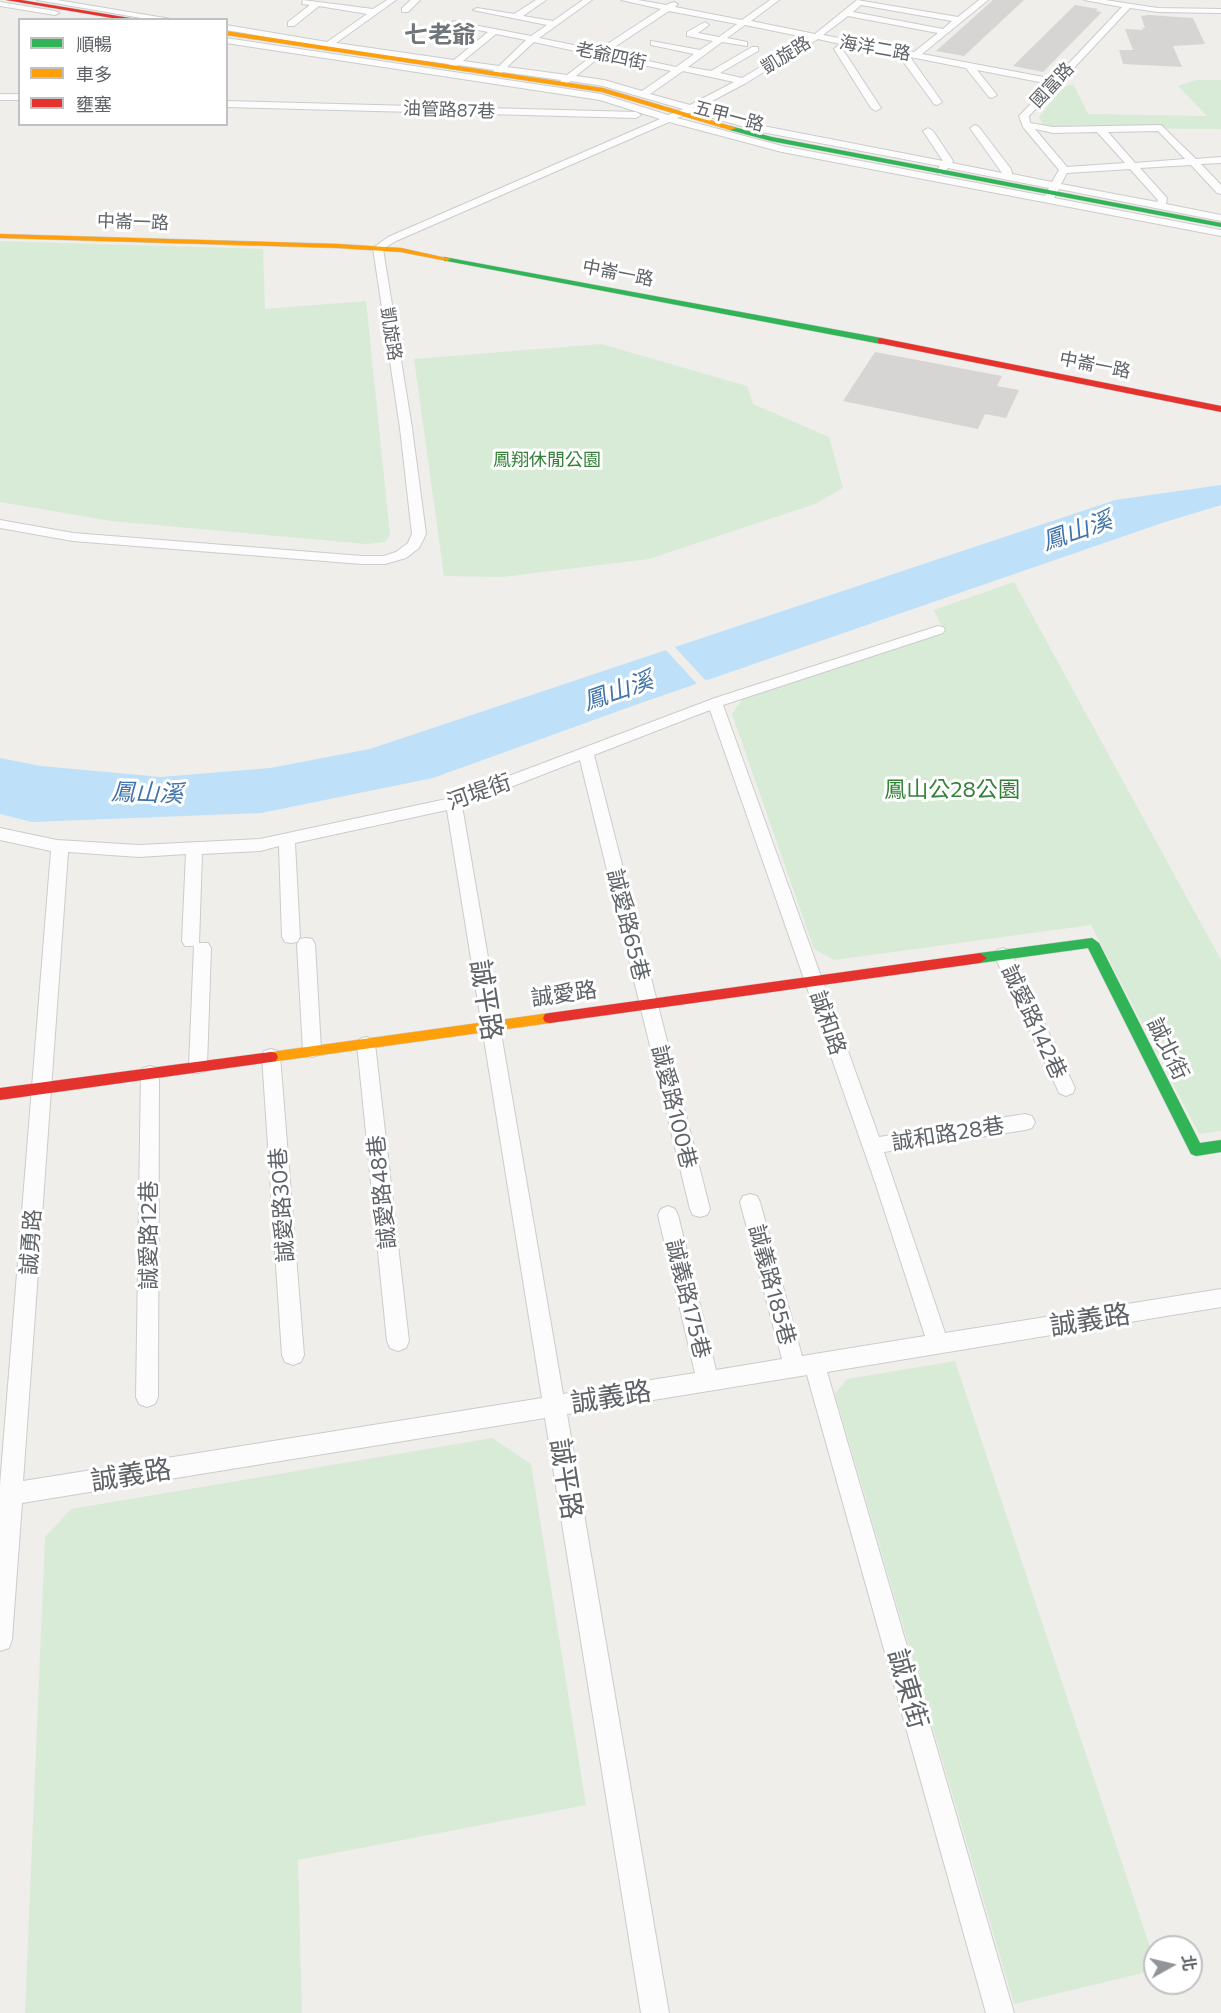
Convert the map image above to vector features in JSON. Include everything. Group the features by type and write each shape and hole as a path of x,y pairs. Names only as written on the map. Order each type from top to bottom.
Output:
{"street":[{"path":"41,0 160,18"},
{"path":"321,50 392,0 405,0"},
{"path":"405,10 416,0"},
{"path":"494,0 456,23 532,39"},
{"path":"515,17 542,0"},
{"name":"老爺四街","path":"532,39 551,23 588,0"},
{"name":"海洋二路","path":"625,0 1055,82"},
{"path":"563,84 599,54 680,0"},
{"path":"644,94 775,0"},
{"path":"937,102 904,58 945,32 984,0"},
{"path":"1088,0 1127,7 1221,11"},
{"path":"861,1 915,9 959,20"},
{"name":"凱旋路","path":"0,524 73,537 362,560 386,560 400,555 414,545 419,534 406,428 378,248 392,239 681,113 743,81 816,37 861,1"},
{"path":"9,2 89,18"},
{"path":"9,2 125,18"},
{"path":"305,2 374,12"},
{"path":"291,24 317,4"},
{"name":"國富路","path":"1064,170 1025,118 1055,82 1127,7"},
{"path":"899,23 915,9"},
{"path":"477,10 551,23"},
{"path":"846,13 945,32"},
{"path":"705,25 690,34 744,44"},
{"name":"五甲一路","path":"228,27 321,50"},
{"path":"542,31 562,35"},
{"path":"455,64 493,32"},
{"name":"五甲一路","path":"228,33 321,50 603,90 744,132 1221,225"},
{"path":"495,74 532,39"},
{"name":"老爺四街","path":"532,39 743,81"},
{"name":"五甲一路","path":"228,40 455,64 495,74"},
{"path":"604,42 614,44"},
{"path":"654,43 702,53"},
{"path":"846,43 838,49 876,108"},
{"path":"713,74 755,49"},
{"path":"972,66 970,68 992,95"},
{"name":"五甲一路","path":"563,84 621,87 644,94 681,113"},
{"path":"0,97 18,97"},
{"name":"油管路87巷","path":"228,104 625,114 681,113"},
{"path":"1025,118 1053,130 1161,128 1221,191"},
{"path":"975,128 1008,171 1006,176"},
{"path":"1099,128 1163,200 1160,206"},
{"path":"928,131 948,161 942,172"},
{"path":"1052,193 1064,170 1221,160"},
{"name":"五甲一路","path":"942,172 1006,176 1052,193 1221,233"},
{"name":"五甲一路","path":"1052,193 1160,206 1221,218"},
{"name":"中崙一路","path":"0,236 378,248 412,252 1221,409"},
{"name":"河堤街","path":"0,834 60,846 139,851 260,845 454,803 715,703 938,630"},
{"name":"誠和路","path":"715,703 871,1146 938,1345"},
{"name":"誠愛路65巷","path":"586,752 648,1004"},
{"name":"誠平路","path":"454,803 655,2013"},
{"path":"287,839 312,1050"},
{"name":"誠勇路","path":"0,1639 6,1495 42,1087 60,846"},
{"path":"194,848 198,1066"},
{"name":"誠愛路","path":"0,1094 1092,943"},
{"name":"誠北街","path":"1092,943 1196,1150 1221,1146"},
{"name":"誠愛路142巷","path":"1003,956 1066,1088"},
{"name":"誠愛路100巷","path":"648,1004 700,1209"},
{"name":"誠愛路48巷","path":"366,1044 398,1341"},
{"name":"誠愛路30巷","path":"271,1056 293,1355"},
{"name":"誠愛路12巷","path":"147,1397 150,1072"},
{"name":"誠和路28巷","path":"871,1146 1025,1122"},
{"name":"誠義路185巷","path":"750,1202 805,1367"},
{"name":"誠義路175巷","path":"668,1215 708,1382"},
{"name":"誠義路","path":"6,1495 1221,1298"},
{"name":"誠東街","path":"805,1367 1000,2013"}],"green space":[{"path":"1196,80 1221,80 1221,129 1056,128 1043,125 1039,117 1063,87 1073,84 1088,114 1207,116 1178,86"},
{"path":"0,241 263,249 265,309 366,301 390,535 385,542 366,544 111,521 0,502"},
{"name":"鳳翔休閒公園","path":"601,344 747,386 753,404 829,437 843,488 815,504 649,559 502,577 444,576 414,359"},
{"name":"鳳山公28公園","path":"1014,582 1221,960 1221,1131 1199,1134 1091,925 834,960 814,949 732,714 743,698 944,631 934,610"},
{"path":"955,1361 1146,1935 1143,1935 1143,1973 1014,2004 835,1394 847,1379"},
{"path":"492,1438 531,1464 586,1805 298,1860 302,2013 25,2013 45,1537 71,1509"}],"water":[{"name":"鳳山溪","path":"1221,485 1221,505 1162,523 638,704 433,778 261,813 32,822 0,814 0,758 41,766 161,777 270,768 370,749 1115,500"}],"pier":[{"path":"672,644 708,683 699,686 663,647"}],"building":[{"path":"993,0 1024,0 964,56 936,51"},
{"path":"1075,5 1098,9 1096,11 1102,12 1043,72 1013,66"},
{"path":"1141,16 1193,18 1205,44 1173,46 1182,67 1123,64 1119,50 1133,50 1125,29 1143,30 1142,28 1145,28"},
{"path":"875,352 1002,376 997,386 1019,390 1006,418 985,414 978,429 843,401"}],"traffic: fast":[{"path":"733,128 771,139 1221,225"},
{"path":"447,259 881,341"},
{"path":"980,958 1092,943 1196,1150 1221,1146"}],"traffic: slow":[{"path":"228,33 603,90 733,128"},
{"path":"0,236 338,246 401,250 447,259"},
{"path":"271,1057 550,1018"}],"traffic: jam":[{"path":"9,0 126,18"},
{"path":"881,341 1221,409"},
{"path":"550,1018 980,958"},
{"path":"0,1094 271,1057"}],"district":[{"name":"七老爺","path":"440,35"}]}
